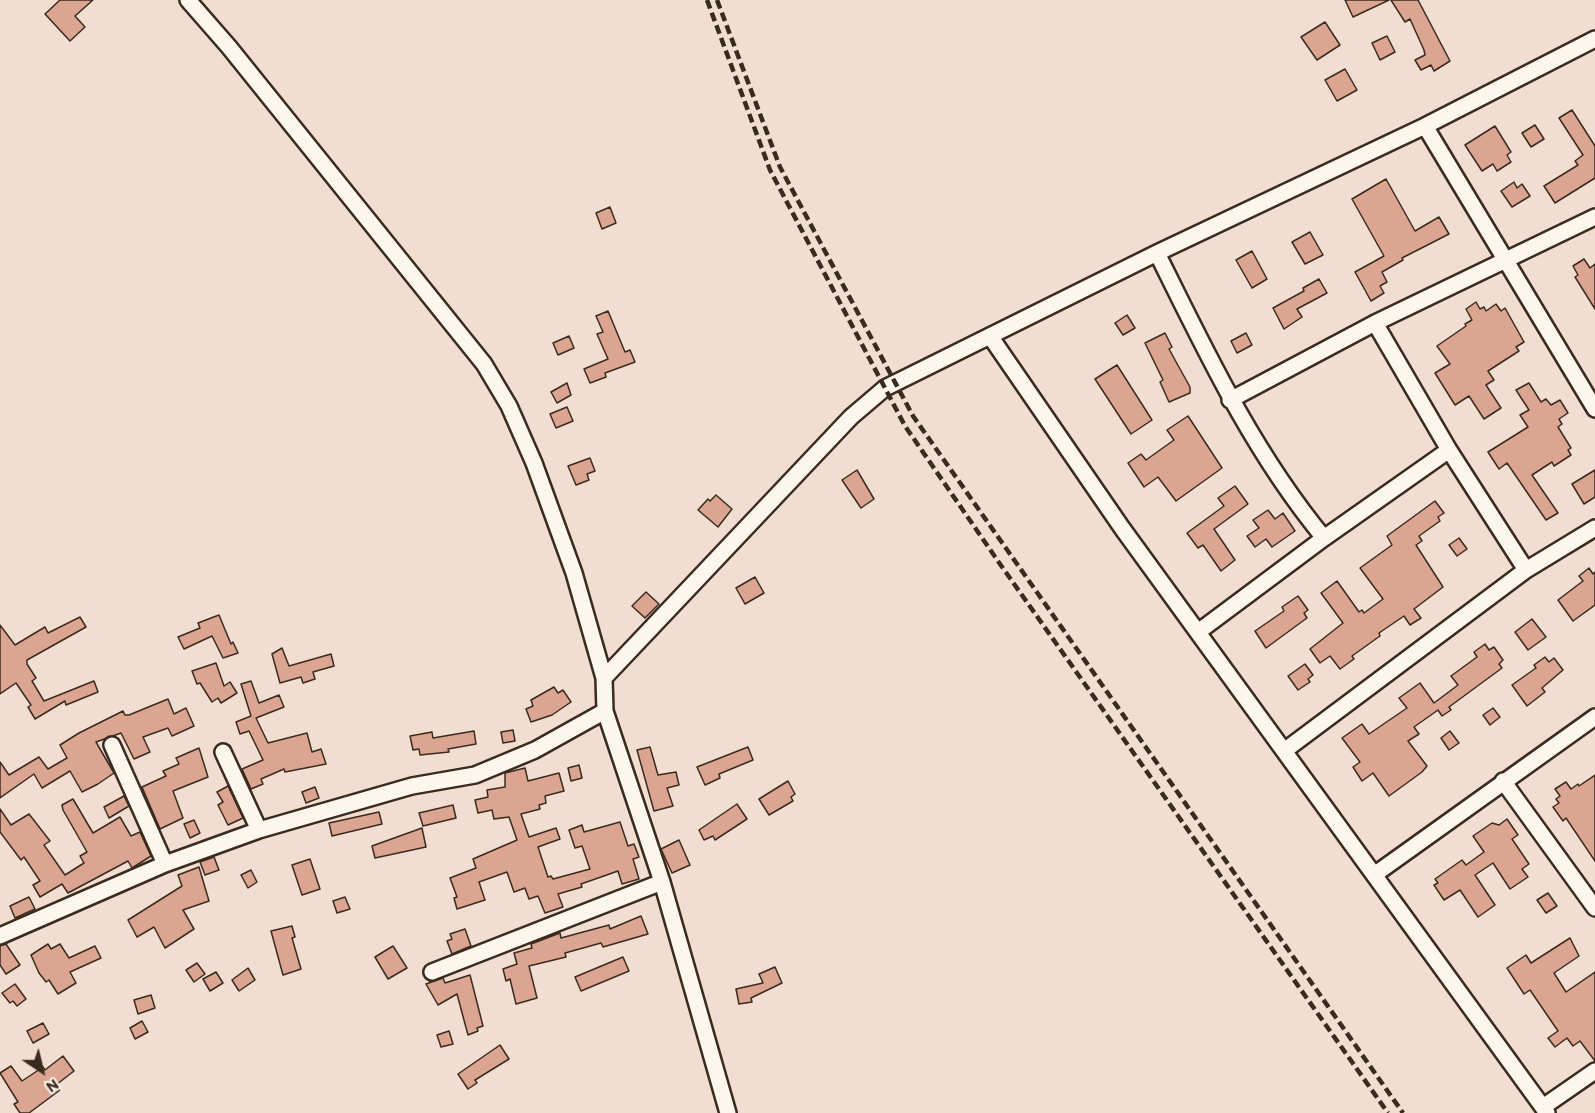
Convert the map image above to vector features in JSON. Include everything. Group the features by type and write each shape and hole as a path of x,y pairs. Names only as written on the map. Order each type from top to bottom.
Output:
{"street":[{"path":"188,0 229,47 484,364 509,406 534,463 574,573 604,678 605,711 663,882 728,1113"},
{"path":"604,678 873,397 885,388 1157,253 1425,126 1595,39"},
{"path":"1425,126 1595,409"},
{"path":"1230,399 1375,323 1595,218"},
{"path":"1157,253 1230,399 1290,497 1324,538"},
{"path":"1375,323 1449,450 1526,570"},
{"path":"990,336 1122,528 1545,1110 1595,1071"},
{"path":"1198,632 1324,538 1449,450"},
{"path":"1284,751 1526,570 1595,528"},
{"path":"0,936 165,864 259,830 412,786 475,775 543,746 605,711"},
{"path":"1374,875 1595,717"},
{"path":"112,745 165,864"},
{"path":"223,752 259,830"},
{"path":"1503,781 1592,899"},
{"path":"432,972 663,882"}],"building":[{"path":"60,0 93,0 75,16 85,27 70,41 45,14"},
{"path":"1345,0 1389,0 1353,17"},
{"path":"1391,0 1418,0 1450,61 1434,71 1431,65 1421,70 1415,60 1425,55 1424,50 1410,19 1405,22"},
{"path":"1325,22 1340,45 1317,60 1301,37"},
{"path":"1387,36 1395,52 1380,60 1372,43"},
{"path":"1345,69 1357,90 1337,101 1325,80"},
{"path":"1572,110 1595,146 1595,178 1555,203 1544,186 1578,165 1575,161 1583,155 1559,118"},
{"path":"1535,125 1544,139 1531,147 1522,133"},
{"path":"1495,126 1511,152 1507,155 1511,162 1497,171 1493,164 1482,171 1465,145"},
{"path":"1386,179 1415,231 1439,217 1449,234 1402,258 1403,260 1382,272 1387,282 1380,286 1384,293 1371,301 1355,272 1384,256 1352,199"},
{"path":"1514,182 1517,188 1522,184 1530,196 1512,207 1501,191"},
{"path":"610,207 616,223 602,229 596,213"},
{"path":"1310,232 1323,255 1305,264 1292,242"},
{"path":"1252,251 1267,279 1252,288 1236,260"},
{"path":"1584,259 1590,268 1595,264 1595,309 1575,277 1578,275 1573,266"},
{"path":"1319,279 1327,293 1297,309 1302,317 1284,329 1273,308 1304,291 1303,288"},
{"path":"1476,302 1480,309 1484,307 1486,311 1496,304 1501,311 1505,308 1524,342 1516,347 1519,351 1488,371 1494,380 1486,385 1501,408 1484,419 1469,396 1455,405 1435,373 1450,364 1437,346 1472,320 1466,309"},
{"path":"608,311 625,352 630,350 635,362 605,373 606,377 590,383 584,369 608,359 597,334 603,332 596,316"},
{"path":"1127,315 1135,328 1123,335 1115,323"},
{"path":"1165,333 1172,347 1169,349 1190,387 1190,393 1169,402 1160,382 1163,380 1145,343"},
{"path":"1246,333 1252,345 1237,353 1231,341"},
{"path":"569,336 574,348 558,355 553,343"},
{"path":"1117,365 1152,420 1131,434 1095,379"},
{"path":"567,383 571,395 557,403 551,392"},
{"path":"1529,383 1541,402 1546,399 1551,405 1560,400 1568,413 1559,419 1562,424 1558,427 1571,448 1568,450 1571,455 1554,466 1552,462 1532,475 1558,513 1546,520 1507,463 1499,469 1488,452 1528,427 1520,415 1529,410 1516,390"},
{"path":"567,407 573,421 556,428 550,414"},
{"path":"1188,416 1222,468 1176,501 1158,477 1144,487 1128,463 1141,454 1146,460 1174,440 1167,430"},
{"path":"590,458 595,471 587,474 589,480 576,485 568,466"},
{"path":"857,470 874,499 861,508 842,480"},
{"path":"1595,470 1595,497 1584,504 1572,484"},
{"path":"1235,486 1248,504 1214,529 1235,560 1221,571 1203,545 1198,548 1187,533 1224,506 1218,498"},
{"path":"716,495 732,509 718,527 698,510 708,499 710,501"},
{"path":"1435,501 1444,513 1438,517 1440,521 1419,536 1422,541 1416,545 1443,587 1414,609 1421,618 1410,625 1404,616 1379,633 1380,636 1352,656 1354,659 1340,669 1330,656 1320,663 1310,649 1343,623 1321,593 1337,581 1359,612 1362,610 1364,613 1383,599 1360,568 1392,545 1387,536"},
{"path":"1268,510 1275,519 1283,513 1295,531 1272,547 1266,539 1255,547 1247,536 1259,528 1253,520"},
{"path":"1459,538 1467,549 1457,556 1449,545"},
{"path":"1589,568 1593,574 1595,572 1595,605 1573,621 1558,600 1583,581 1579,576"},
{"path":"755,577 764,593 745,604 736,588"},
{"path":"646,592 659,604 645,618 632,606"},
{"path":"1298,596 1308,610 1304,613 1307,618 1266,648 1255,631 1284,611 1282,607"},
{"path":"219,615 231,644 233,642 238,653 223,658 212,636 184,649 178,637 200,628 198,623"},
{"path":"80,617 86,627 27,660 27,664 36,678 32,681 44,701 94,681 98,692 66,705 65,701 35,719 28,707 31,705 16,683 0,694 0,625 15,645 45,627 48,633"},
{"path":"1532,619 1546,637 1528,650 1515,632"},
{"path":"1485,644 1489,650 1494,647 1503,660 1499,664 1502,668 1449,707 1451,710 1442,716 1438,710 1414,727 1419,734 1408,741 1427,766 1422,772 1389,796 1373,773 1362,781 1353,767 1360,762 1342,738 1362,724 1369,734 1407,708 1399,698 1420,683 1434,703 1458,685 1451,676 1477,657 1474,652"},
{"path":"282,648 289,666 331,654 334,666 313,672 315,679 303,683 301,677 280,683 272,654"},
{"path":"1545,657 1549,662 1554,658 1563,670 1542,688 1545,692 1527,706 1512,685 1536,668 1534,665"},
{"path":"216,663 224,686 230,682 237,693 221,703 218,698 212,702 200,683 197,684 192,671"},
{"path":"1305,664 1313,675 1308,679 1310,682 1298,690 1288,676"},
{"path":"251,681 259,703 279,695 284,707 256,718 268,743 307,733 312,752 321,749 326,764 285,772 284,769 261,779 263,784 251,789 242,769 263,760 249,731 240,734 236,722 251,716 241,684"},
{"path":"554,687 558,693 563,690 571,702 552,715 531,722 526,709 533,706 531,700"},
{"path":"168,699 174,714 186,708 194,726 172,736 168,728 143,737 150,752 134,759 121,733 96,742 114,773 98,784 82,792 70,771 42,788 34,774 0,798 0,762 9,775 39,757 48,769 67,758 60,745 79,733 123,711 125,715 129,715"},
{"path":"1493,708 1500,717 1490,725 1483,715"},
{"path":"513,730 515,741 503,743 501,732"},
{"path":"474,731 476,744 448,749 449,752 420,755 419,749 413,750 410,736 432,732 433,738"},
{"path":"1450,731 1459,743 1449,750 1441,738"},
{"path":"650,747 658,775 676,772 679,785 667,788 673,806 654,811 637,750"},
{"path":"748,747 753,760 719,774 720,778 705,785 697,767"},
{"path":"199,748 208,777 173,791 183,818 160,829 142,787 166,776 163,771 179,764 176,758"},
{"path":"579,765 582,778 571,781 568,768"},
{"path":"525,768 528,781 559,773 564,791 545,796 546,803 539,805 540,809 521,814 529,837 556,828 560,839 538,847 548,877 551,876 553,879 590,869 582,846 575,848 569,830 582,825 584,832 620,822 628,846 634,844 639,857 633,859 639,879 622,884 618,871 581,884 582,887 558,894 563,907 545,913 538,896 529,899 525,888 514,892 507,872 479,882 485,900 457,909 454,898 457,897 450,878 476,868 473,859 517,840 509,817 494,819 492,810 478,813 475,800 488,797 487,790 505,787 505,773"},
{"path":"1595,775 1595,861 1566,818 1563,821 1553,807 1559,803 1556,799 1560,796 1555,789 1566,782 1571,789"},
{"path":"788,781 795,794 791,797 793,801 769,815 759,799"},
{"path":"228,786 243,818 228,825 218,805 223,802 217,792"},
{"path":"315,787 319,798 306,803 302,792"},
{"path":"124,796 129,806 109,818 104,807"},
{"path":"73,799 93,833 120,817 131,836 140,832 151,856 132,868 128,861 68,893 62,884 40,897 33,885 40,881 24,857 21,860 0,832 0,809 11,825 29,814 50,841 44,845 65,875 84,863 80,856 87,852 63,810 62,805"},
{"path":"737,804 747,819 715,840 713,836 704,840 699,830"},
{"path":"453,805 456,818 423,826 419,813"},
{"path":"379,812 382,824 332,836 329,823"},
{"path":"1507,819 1518,835 1512,839 1529,864 1522,869 1528,877 1510,889 1493,863 1475,875 1495,905 1478,917 1460,890 1444,900 1434,885 1438,883 1435,879 1462,860 1466,865 1484,852 1473,836 1492,823 1499,825"},
{"path":"194,820 200,833 190,838 184,824"},
{"path":"422,828 426,847 375,858 372,846"},
{"path":"679,840 690,865 672,873 661,849"},
{"path":"214,857 219,870 205,875 200,862"},
{"path":"310,859 320,889 302,895 292,865"},
{"path":"199,867 209,901 183,910 194,929 165,948 154,927 137,937 128,920 182,886 178,875"},
{"path":"251,870 257,882 248,888 241,875"},
{"path":"1548,893 1557,906 1546,913 1537,900"},
{"path":"29,897 35,909 15,918 10,906"},
{"path":"345,897 350,909 337,913 333,901"},
{"path":"641,916 648,934 603,947 601,943 565,953 566,957 529,966 537,998 516,1004 510,979 506,981 503,969 517,964 514,953 532,948 531,944 560,933 561,938 609,925 610,929"},
{"path":"292,926 295,937 292,938 301,969 283,975 271,931"},
{"path":"465,929 471,946 452,954 447,941 452,939 450,934"},
{"path":"1570,938 1579,956 1554,973 1566,992 1595,972 1595,1061 1580,1041 1573,1046 1567,1038 1555,1047 1548,1038 1558,1031 1530,990 1524,994 1507,968 1526,955 1531,963"},
{"path":"6,944 20,965 6,974 0,965 0,946"},
{"path":"48,944 51,949 60,944 69,958 95,946 101,958 70,972 76,983 58,994 49,980 46,982 39,973 31,955"},
{"path":"393,946 407,968 388,979 375,957"},
{"path":"623,957 629,971 581,991 575,977"},
{"path":"197,963 205,974 194,982 186,970"},
{"path":"775,967 782,983 751,998 752,1002 739,1004 736,989 763,983 759,974"},
{"path":"248,968 255,980 239,991 232,980"},
{"path":"216,972 223,983 210,991 203,979"},
{"path":"470,975 483,1026 468,1035 457,994 438,1005 426,984 443,978 445,983"},
{"path":"15,984 26,999 17,1006 13,1001 10,1003 2,993"},
{"path":"151,995 155,1008 138,1014 134,1000"},
{"path":"142,1021 148,1032 135,1039 130,1028"},
{"path":"43,1023 49,1034 33,1043 27,1031"},
{"path":"449,1031 453,1044 441,1047 437,1035"},
{"path":"500,1045 509,1059 475,1080 477,1083 468,1089 458,1074"},
{"path":"63,1056 74,1071 56,1085 60,1090 29,1113 20,1113 14,1104 18,1102 0,1073 11,1066 22,1081 43,1067 45,1070"}],"railway":[{"path":"707,0 770,170 905,426 1388,1113"},
{"path":"717,0 780,167 913,416 1403,1113"}]}
